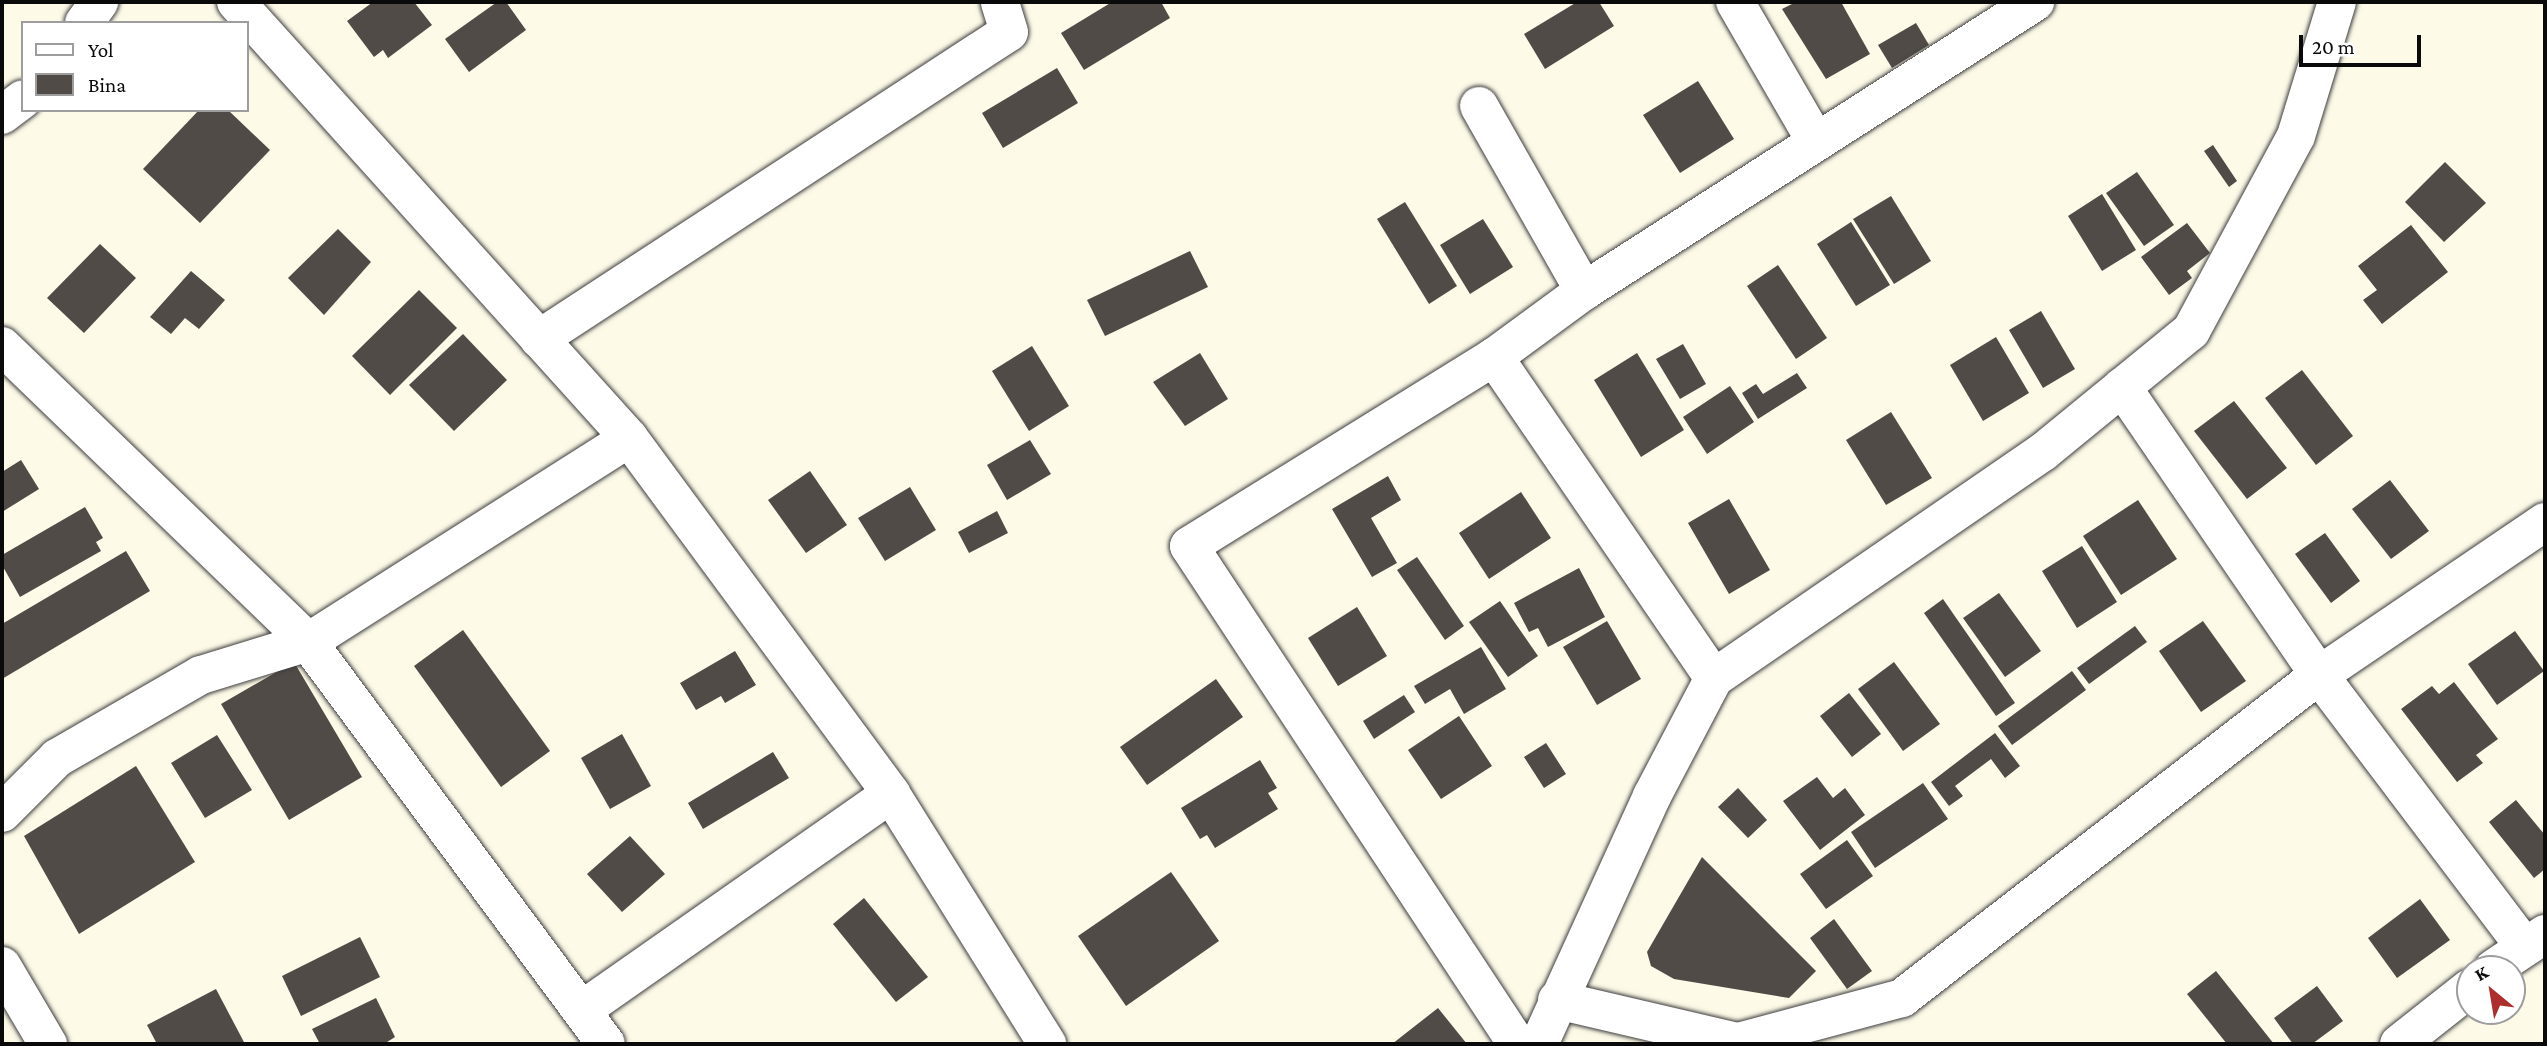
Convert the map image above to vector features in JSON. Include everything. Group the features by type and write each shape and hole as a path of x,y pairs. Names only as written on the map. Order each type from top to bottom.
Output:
{"street":[{"path":"85,21 99,2"},
{"path":"236,2 629,438 891,794 1047,1044"},
{"path":"539,339 1009,32 1000,2"},
{"path":"1735,2 1815,140"},
{"path":"1517,1044 1189,545 1494,357 1584,291 1815,140 2035,2"},
{"path":"1539,1044 1652,796 1714,678 2043,452 2191,331 2296,136 2337,2"},
{"path":"2,115 21,101"},
{"path":"1479,106 1584,291"},
{"path":"2,346 308,642 606,1044"},
{"path":"1494,357 1714,678"},
{"path":"2122,387 2319,675 2534,940 2513,955"},
{"path":"2,813 57,758 201,675 308,642 629,438"},
{"path":"1557,1000 1738,1042 1902,998 2319,675 2545,522"},
{"path":"582,1010 891,794"},
{"path":"2,966 48,1044"},
{"path":"2399,1044 2456,999"}],"building":[{"path":"373,2 414,2 432,25 388,58 383,50 374,57 347,21"},
{"path":"497,2 506,2 526,30 469,72 445,39"},
{"path":"1112,2 1161,2 1170,18 1084,70 1061,33"},
{"path":"1577,2 1599,2 1614,26 1545,69 1524,34"},
{"path":"1796,2 1841,2 1870,54 1826,79 1782,9"},
{"path":"1916,23 1929,45 1892,68 1878,45"},
{"path":"1057,68 1078,103 1003,148 982,113"},
{"path":"1698,81 1734,139 1680,173 1643,115"},
{"path":"197,112 230,112 270,150 200,223 143,169"},
{"path":"2213,145 2237,181 2229,187 2204,151"},
{"path":"2445,162 2486,203 2444,242 2405,202"},
{"path":"2137,172 2174,225 2144,246 2106,193"},
{"path":"2102,194 2136,250 2102,271 2068,216"},
{"path":"1891,196 1931,261 1894,284 1853,219"},
{"path":"1405,202 1457,286 1429,304 1377,219"},
{"path":"1483,219 1513,267 1470,294 1440,245"},
{"path":"1851,222 1890,285 1856,306 1817,244"},
{"path":"2187,223 2210,253 2187,271 2192,278 2169,295 2141,257"},
{"path":"2411,225 2448,272 2382,324 2363,300 2377,290 2358,266"},
{"path":"338,229 371,262 324,315 288,278"},
{"path":"100,244 136,278 84,333 47,298"},
{"path":"1190,251 1208,287 1105,336 1087,300"},
{"path":"1778,265 1827,338 1796,359 1747,286"},
{"path":"191,271 225,300 199,329 185,318 171,334 150,317"},
{"path":"419,290 457,328 390,395 352,356"},
{"path":"2041,311 2075,369 2043,388 2009,330"},
{"path":"463,334 507,380 454,431 409,385"},
{"path":"1996,337 2029,393 1983,421 1950,365"},
{"path":"1683,344 1706,384 1680,399 1656,359"},
{"path":"1032,346 1069,406 1029,431 992,371"},
{"path":"1200,353 1228,399 1185,426 1153,382"},
{"path":"1637,353 1684,430 1641,457 1594,380"},
{"path":"2302,370 2353,436 2316,465 2265,398"},
{"path":"1797,373 1807,388 1758,419 1742,393 1756,384 1763,394"},
{"path":"1730,386 1754,422 1707,454 1683,417"},
{"path":"2234,401 2287,468 2247,499 2194,431"},
{"path":"1891,412 1932,478 1886,505 1846,440"},
{"path":"1030,440 1051,474 1007,500 987,465"},
{"path":"21,460 39,489 2,512 2,472"},
{"path":"810,471 847,525 806,553 768,500"},
{"path":"1388,476 1401,500 1371,518 1397,563 1372,577 1332,509"},
{"path":"2390,480 2429,531 2391,559 2352,509"},
{"path":"910,487 936,530 885,561 858,518"},
{"path":"1521,492 1551,538 1489,579 1459,533"},
{"path":"1729,499 1770,570 1729,594 1688,523"},
{"path":"2138,500 2177,559 2121,595 2083,536"},
{"path":"85,507 103,538 96,542 101,551 20,597 2,565 2,555"},
{"path":"997,511 1008,533 969,553 958,532"},
{"path":"2325,533 2360,581 2331,603 2295,554"},
{"path":"2082,546 2117,602 2077,628 2042,571"},
{"path":"126,551 150,591 2,679 2,624"},
{"path":"1417,557 1464,626 1445,640 1397,570"},
{"path":"1579,568 1605,617 1548,647 1538,628 1529,632 1514,603"},
{"path":"1999,593 2041,651 2005,677 1963,618"},
{"path":"1943,599 2015,703 1996,716 1924,613"},
{"path":"1500,601 1538,656 1508,677 1469,622"},
{"path":"1357,607 1387,656 1338,686 1308,638"},
{"path":"1607,621 1641,679 1597,705 1563,647"},
{"path":"2203,621 2246,681 2201,712 2159,651"},
{"path":"2135,626 2147,642 2089,684 2077,668"},
{"path":"463,630 550,751 501,787 414,666"},
{"path":"2515,631 2544,671 2497,705 2468,664"},
{"path":"1481,647 1506,689 1464,714 1450,689 1425,704 1414,686"},
{"path":"735,651 756,685 725,703 721,696 696,710 680,683"},
{"path":"294,662 362,777 289,820 221,704"},
{"path":"1894,662 1940,724 1903,751 1858,689"},
{"path":"2072,671 2086,690 2012,745 1998,726"},
{"path":"1216,679 1243,717 1147,785 1120,747"},
{"path":"2454,682 2498,739 2476,755 2483,763 2457,782 2401,709 2432,686 2439,694"},
{"path":"1849,693 1881,734 1852,757 1820,716"},
{"path":"1404,695 1415,712 1374,739 1363,721"},
{"path":"1459,716 1492,766 1441,799 1408,750"},
{"path":"1995,733 2020,766 2005,778 1991,759 1955,786 1963,796 1949,806 1931,782"},
{"path":"622,734 651,786 610,809 581,758"},
{"path":"217,735 252,790 205,818 171,763"},
{"path":"1546,743 1566,774 1544,788 1524,757"},
{"path":"773,752 789,778 703,829 688,803"},
{"path":"1260,760 1277,788 1268,793 1278,809 1215,848 1207,835 1200,839 1181,808"},
{"path":"136,766 195,862 79,934 24,836"},
{"path":"1817,777 1833,798 1845,788 1865,815 1820,850 1783,801"},
{"path":"1923,783 1948,819 1875,868 1851,832"},
{"path":"1738,788 1767,820 1748,838 1718,807"},
{"path":"2516,800 2545,835 2545,869 2534,878 2489,822"},
{"path":"630,836 665,874 622,912 587,874"},
{"path":"1847,840 1873,876 1826,909 1800,874"},
{"path":"1702,857 1816,971 1789,998 1674,979 1651,966 1647,952"},
{"path":"1171,872 1219,941 1126,1006 1078,936"},
{"path":"864,898 928,977 896,1002 833,924"},
{"path":"2420,899 2450,940 2397,978 2368,938"},
{"path":"1834,919 1872,971 1847,989 1810,938"},
{"path":"360,937 380,977 301,1016 282,976"},
{"path":"2216,971 2274,1044 2227,1044 2187,994"},
{"path":"2317,986 2343,1021 2312,1044 2293,1044 2274,1018"},
{"path":"216,989 245,1044 157,1044 147,1025"},
{"path":"376,998 395,1037 384,1044 320,1044 312,1029"},
{"path":"1438,1008 1467,1044 1392,1044"}]}
